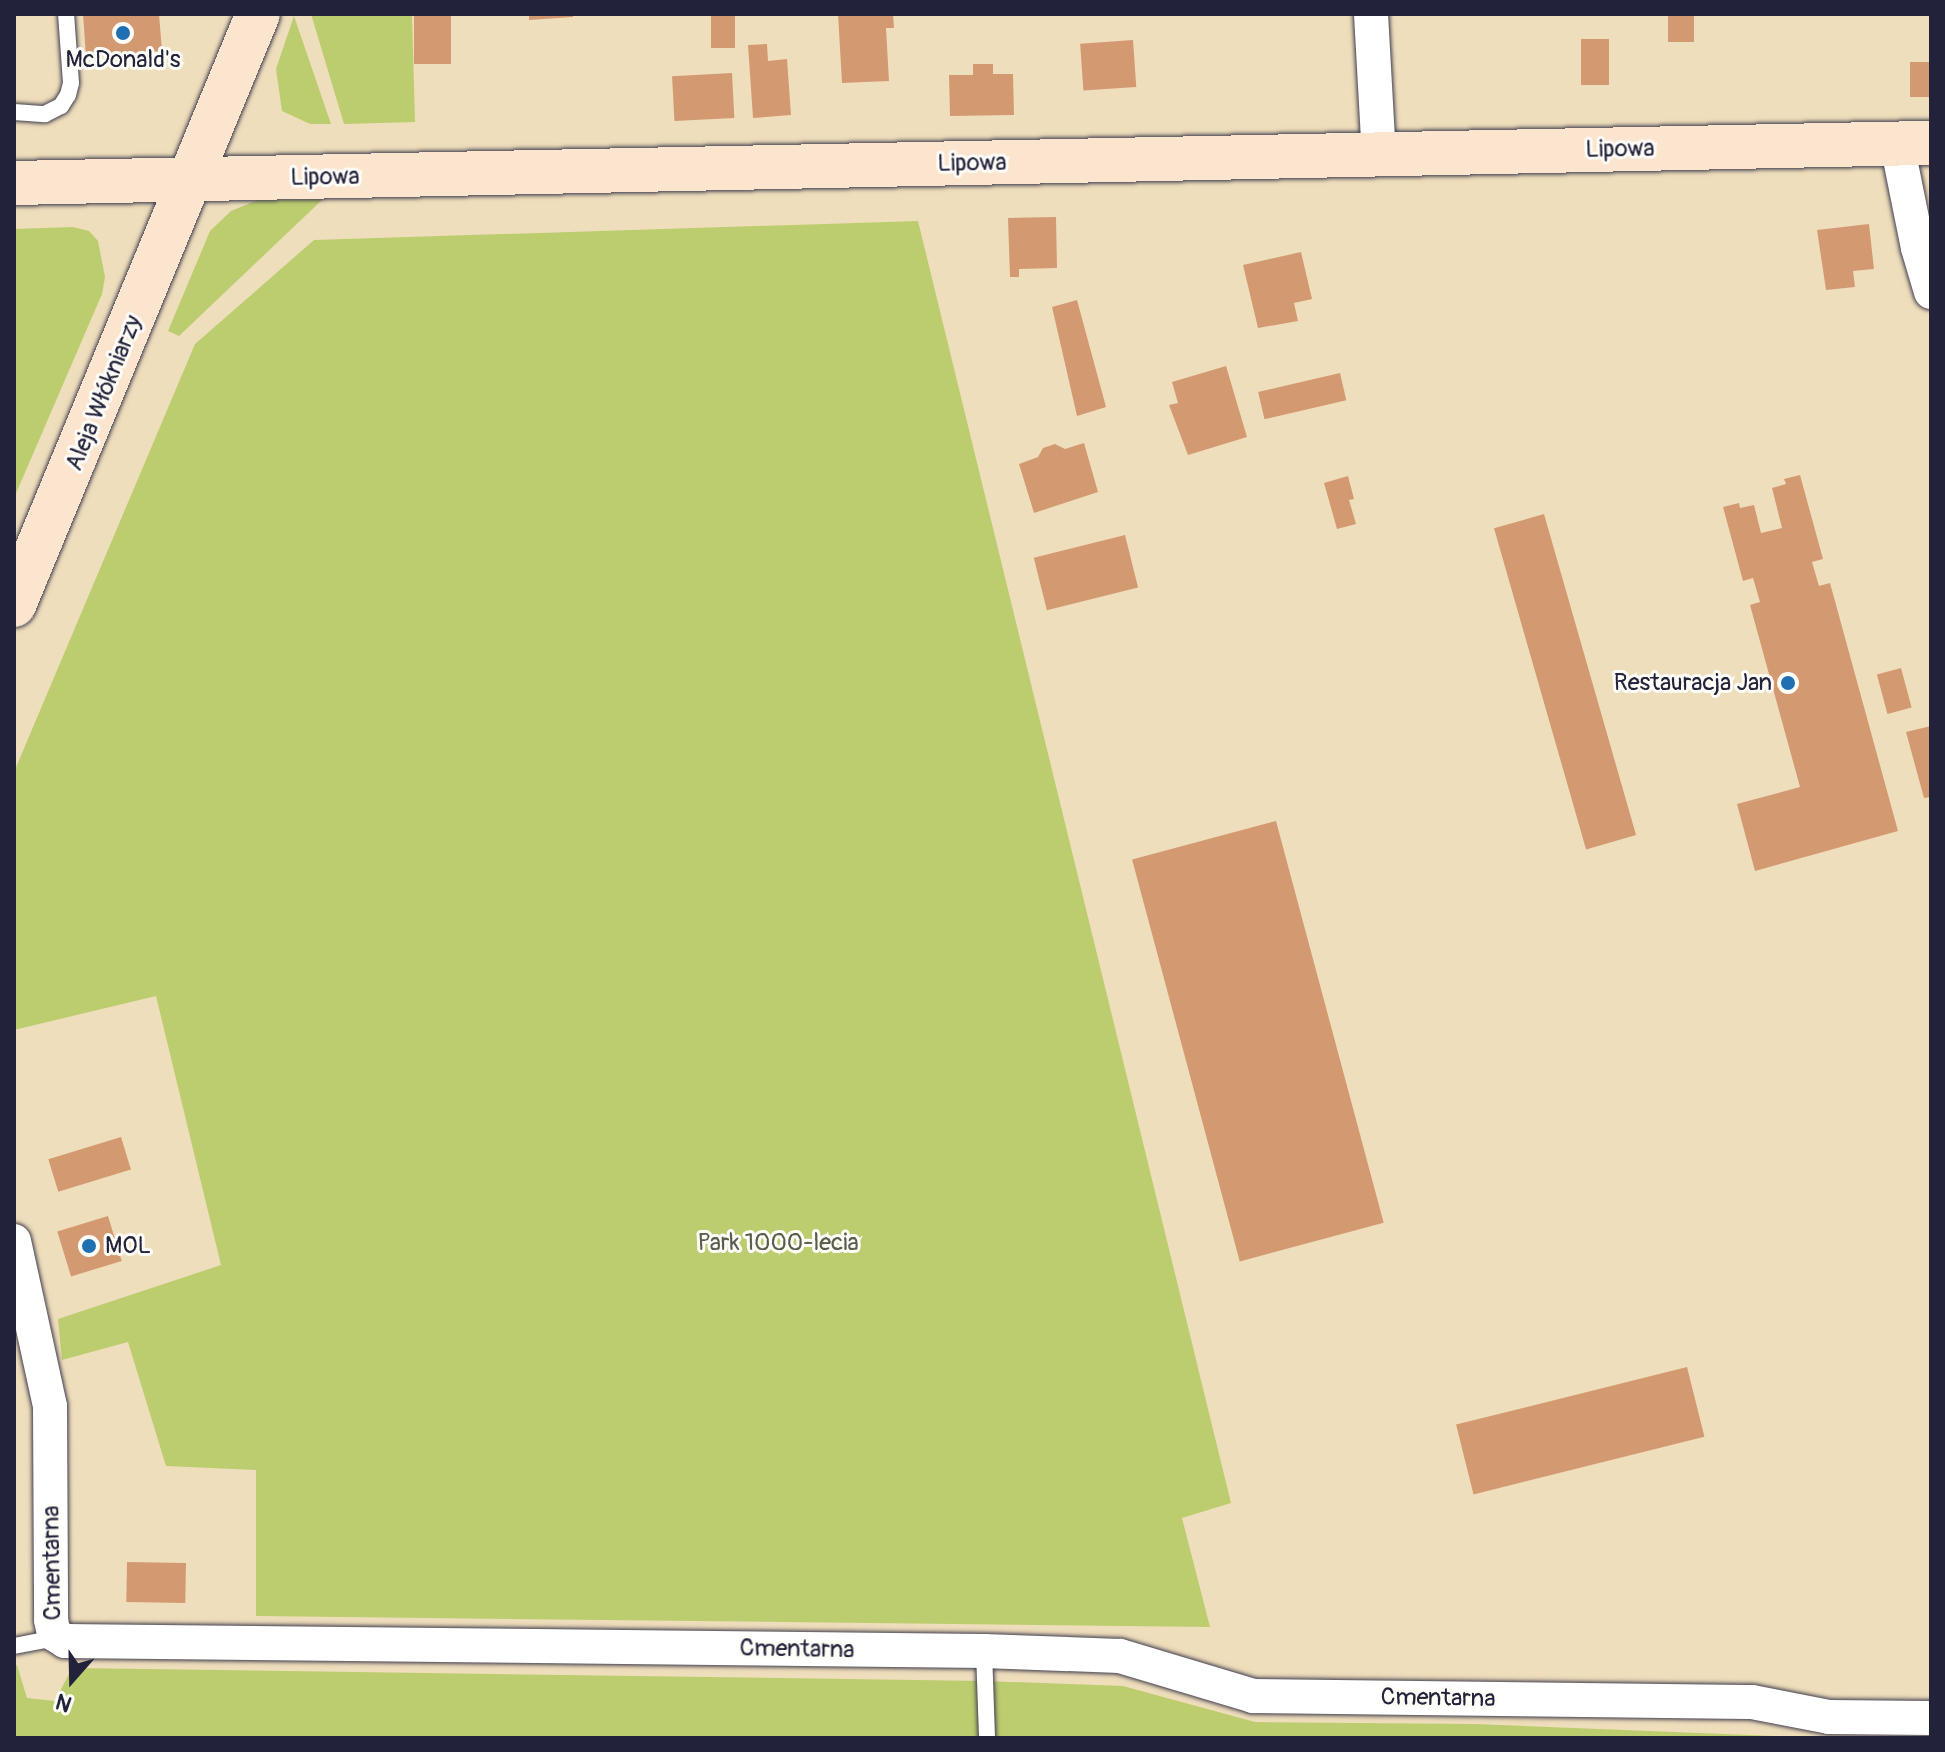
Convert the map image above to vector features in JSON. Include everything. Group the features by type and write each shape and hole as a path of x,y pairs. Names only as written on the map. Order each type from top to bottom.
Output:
{"main road":[{"name":"Aleja Włókniarzy","path":"14,605 32,547 191,180 258,14"},
{"name":"Lipowa","path":"14,183 1914,143"}],"street":[{"path":"1371,14 1379,155"},
{"path":"1914,143 1918,248 1931,292"},
{"name":"Cmentarna","path":"14,1241 50,1406 54,1634 65,1641 984,1651 1120,1656 1253,1696 1752,1702 1829,1717 1931,1718"}],"lane":[{"path":"14,112 45,114 61,106 68,95 71,83 66,14"},
{"path":"14,1646 44,1640 54,1634"},
{"path":"984,1651 987,1738"}],"green space":[{"path":"311,14 412,14 415,122 344,124"},
{"path":"294,16 331,124 310,124 282,111 276,69"},
{"path":"323,199 179,336 168,331 210,231 231,211 258,200"},
{"name":"Park 1000-lecia","path":"918,221 1231,1503 1182,1518 1210,1627 256,1616 256,1470 166,1466 128,1342 62,1360 58,1319 221,1265 156,996 14,1030 14,772 195,344 314,240"},
{"path":"73,227 89,231 98,241 105,277 102,294 14,498 14,229"},
{"path":"17,1665 27,1698 55,1701 72,1668 985,1681 1123,1686 1255,1722 1476,1724 1824,1738 14,1738 14,1666"}],"building":[{"name":"McDonald's","path":"83,14 159,14 162,51 86,57"},
{"path":"414,14 451,14 451,64 414,64"},
{"path":"529,14 573,14 573,17 529,20"},
{"path":"711,14 735,14 735,48 711,48"},
{"path":"838,14 893,14 894,28 886,28 889,81 842,83"},
{"path":"1668,14 1694,14 1694,42 1668,42"},
{"path":"1581,39 1609,39 1609,85 1581,85"},
{"path":"1133,40 1136,87 1083,91 1080,44"},
{"path":"767,44 768,61 787,59 791,115 753,118 748,45"},
{"path":"1910,62 1931,62 1931,97 1910,97"},
{"path":"973,64 993,64 993,74 1013,74 1014,115 950,116 949,75 973,75"},
{"path":"732,73 734,118 674,121 672,76"},
{"path":"1056,217 1057,268 1019,269 1019,277 1010,277 1008,218"},
{"path":"1869,224 1874,269 1853,271 1855,287 1826,290 1817,230"},
{"path":"1301,252 1312,299 1294,303 1298,321 1258,328 1243,265"},
{"path":"1077,300 1106,407 1077,416 1052,307"},
{"path":"1226,366 1247,437 1188,455 1169,405 1178,403 1172,382"},
{"path":"1340,373 1346,400 1264,419 1258,392"},
{"path":"1084,443 1098,492 1034,513 1019,464 1038,457 1043,448 1055,444 1065,449"},
{"path":"1800,475 1823,559 1812,562 1819,586 1830,583 1898,831 1755,871 1737,804 1800,787 1750,605 1760,602 1753,578 1743,581 1723,507 1739,503 1740,508 1754,505 1761,533 1782,528 1772,488 1786,484 1784,479"},
{"path":"1348,476 1354,499 1349,500 1356,524 1337,529 1324,483"},
{"path":"1544,514 1636,835 1586,849 1494,528"},
{"path":"1125,535 1138,587 1047,610 1034,558"},
{"path":"1901,668 1912,708 1887,714 1877,674"},
{"path":"1931,726 1931,797 1924,798 1906,732"},
{"path":"1276,821 1384,1223 1240,1261 1132,860"},
{"path":"121,1137 131,1170 58,1192 48,1159"},
{"name":"MOL","path":"108,1216 122,1261 71,1276 57,1231"},
{"path":"1687,1367 1704,1437 1473,1494 1456,1425"},
{"path":"127,1562 186,1563 185,1603 126,1602"}],"place":[{"name":"McDonald's","path":"123,33"},
{"name":"Restauracja Jan","path":"1788,683"},
{"name":"MOL","path":"89,1246"}]}
